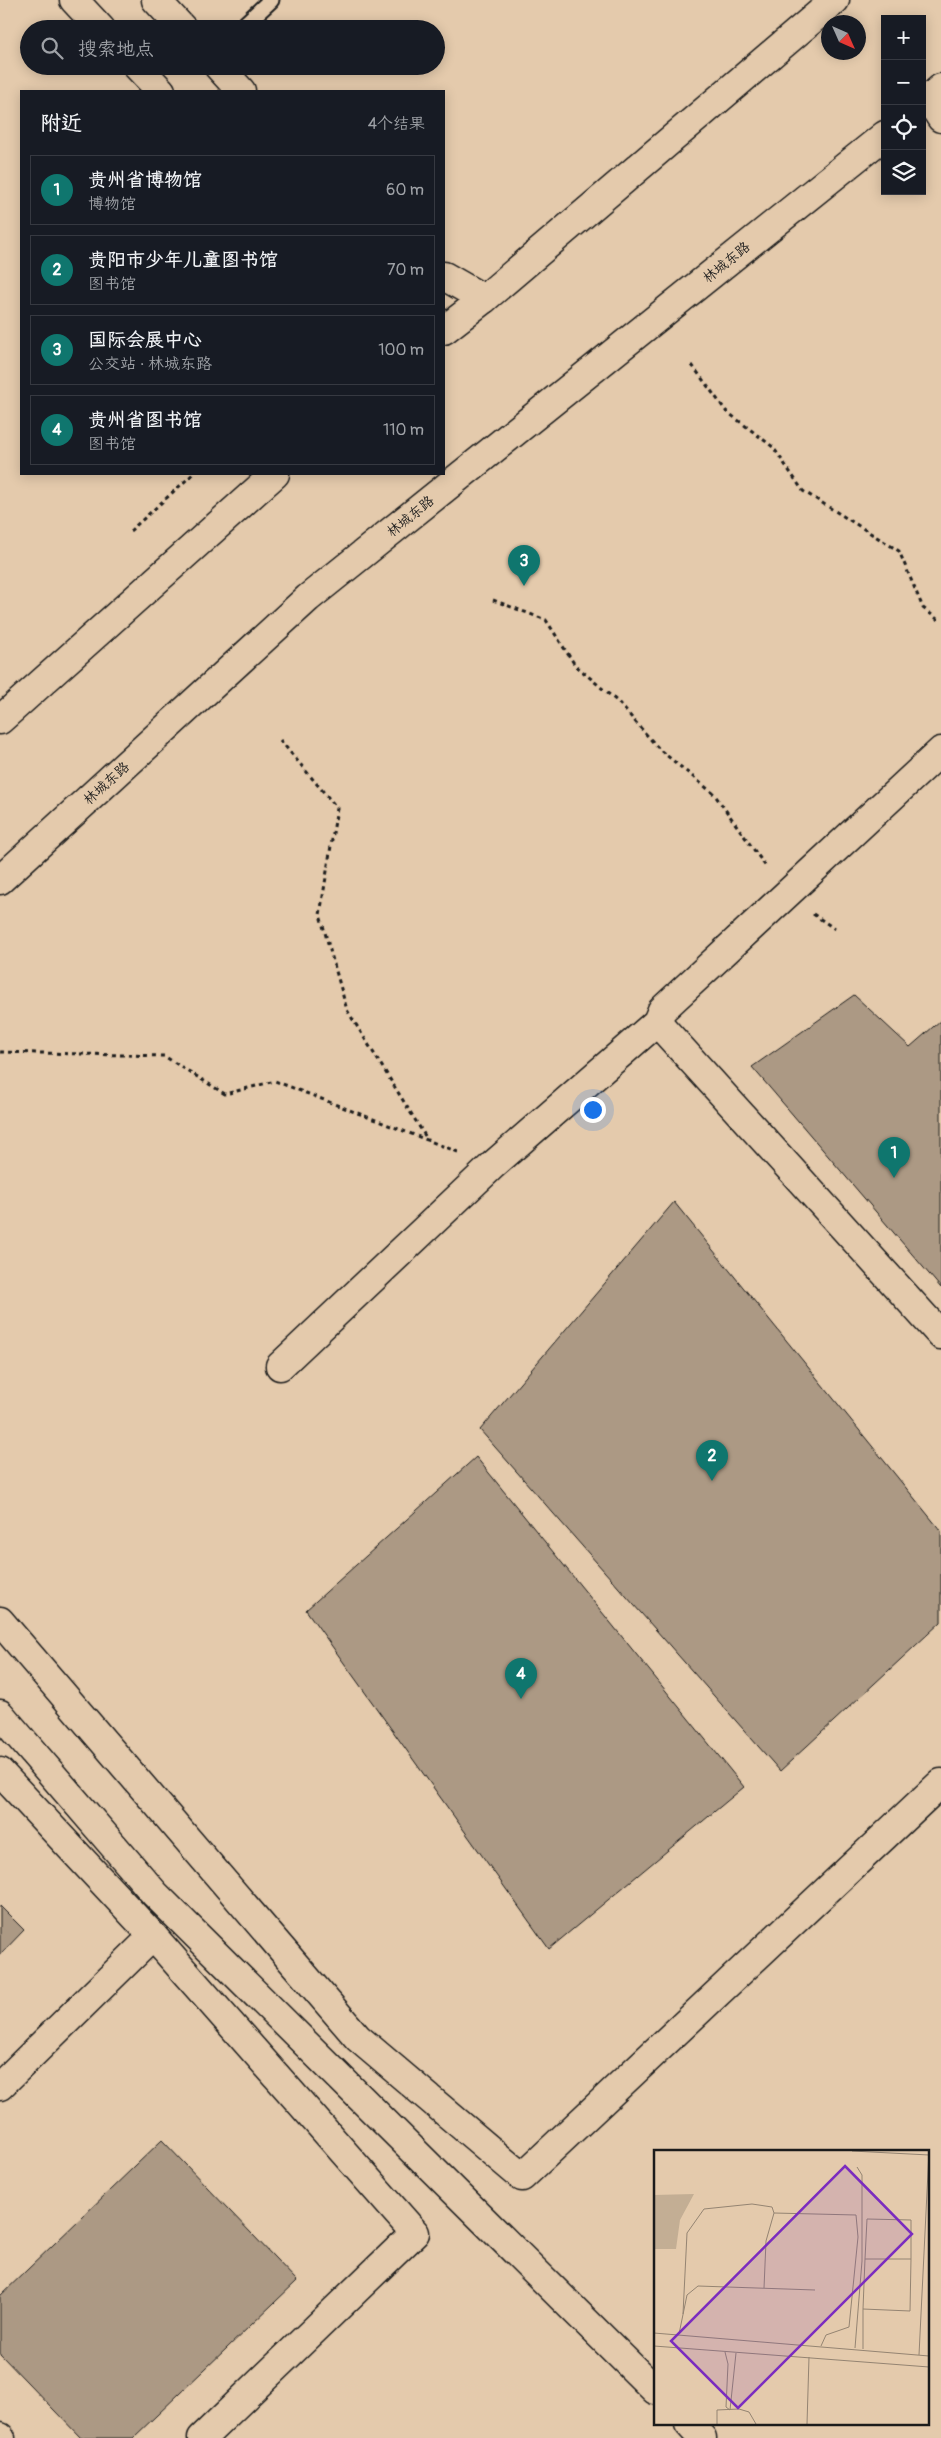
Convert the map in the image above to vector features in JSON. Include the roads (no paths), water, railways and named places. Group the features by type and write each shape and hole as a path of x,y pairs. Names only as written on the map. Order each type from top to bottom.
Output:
{"street":[{"path":"74,0 93,20"},
{"path":"156,0 175,20"},
{"path":"445,329 484,299 835,0"},
{"path":"146,75 160,90"},
{"path":"226,75 240,90"},
{"name":"林城东路","path":"0,880 308,598 881,138"},
{"path":"445,277 484,299"},
{"path":"0,720 274,475"},
{"path":"280,1366 493,1165 657,1022 662,1010 941,751"},
{"path":"657,1022 941,1335"},
{"path":"0,1621 358,2038 522,2177 941,1783"},
{"path":"0,1714 155,1894 654,2389"},
{"path":"0,1772 153,1936 415,2233 202,2438"},
{"path":"0,2086 153,1936"},
{"path":"691,2426 702,2438"}],"lane":[{"path":"250,20 271,0"}],"place":[{"name":"国际会展中心","path":"524,586"},
{"name":"贵州省博物馆","path":"894,1178"},
{"name":"贵阳市少年儿童图书馆","path":"712,1481"},
{"name":"贵州省图书馆","path":"521,1699"}]}
